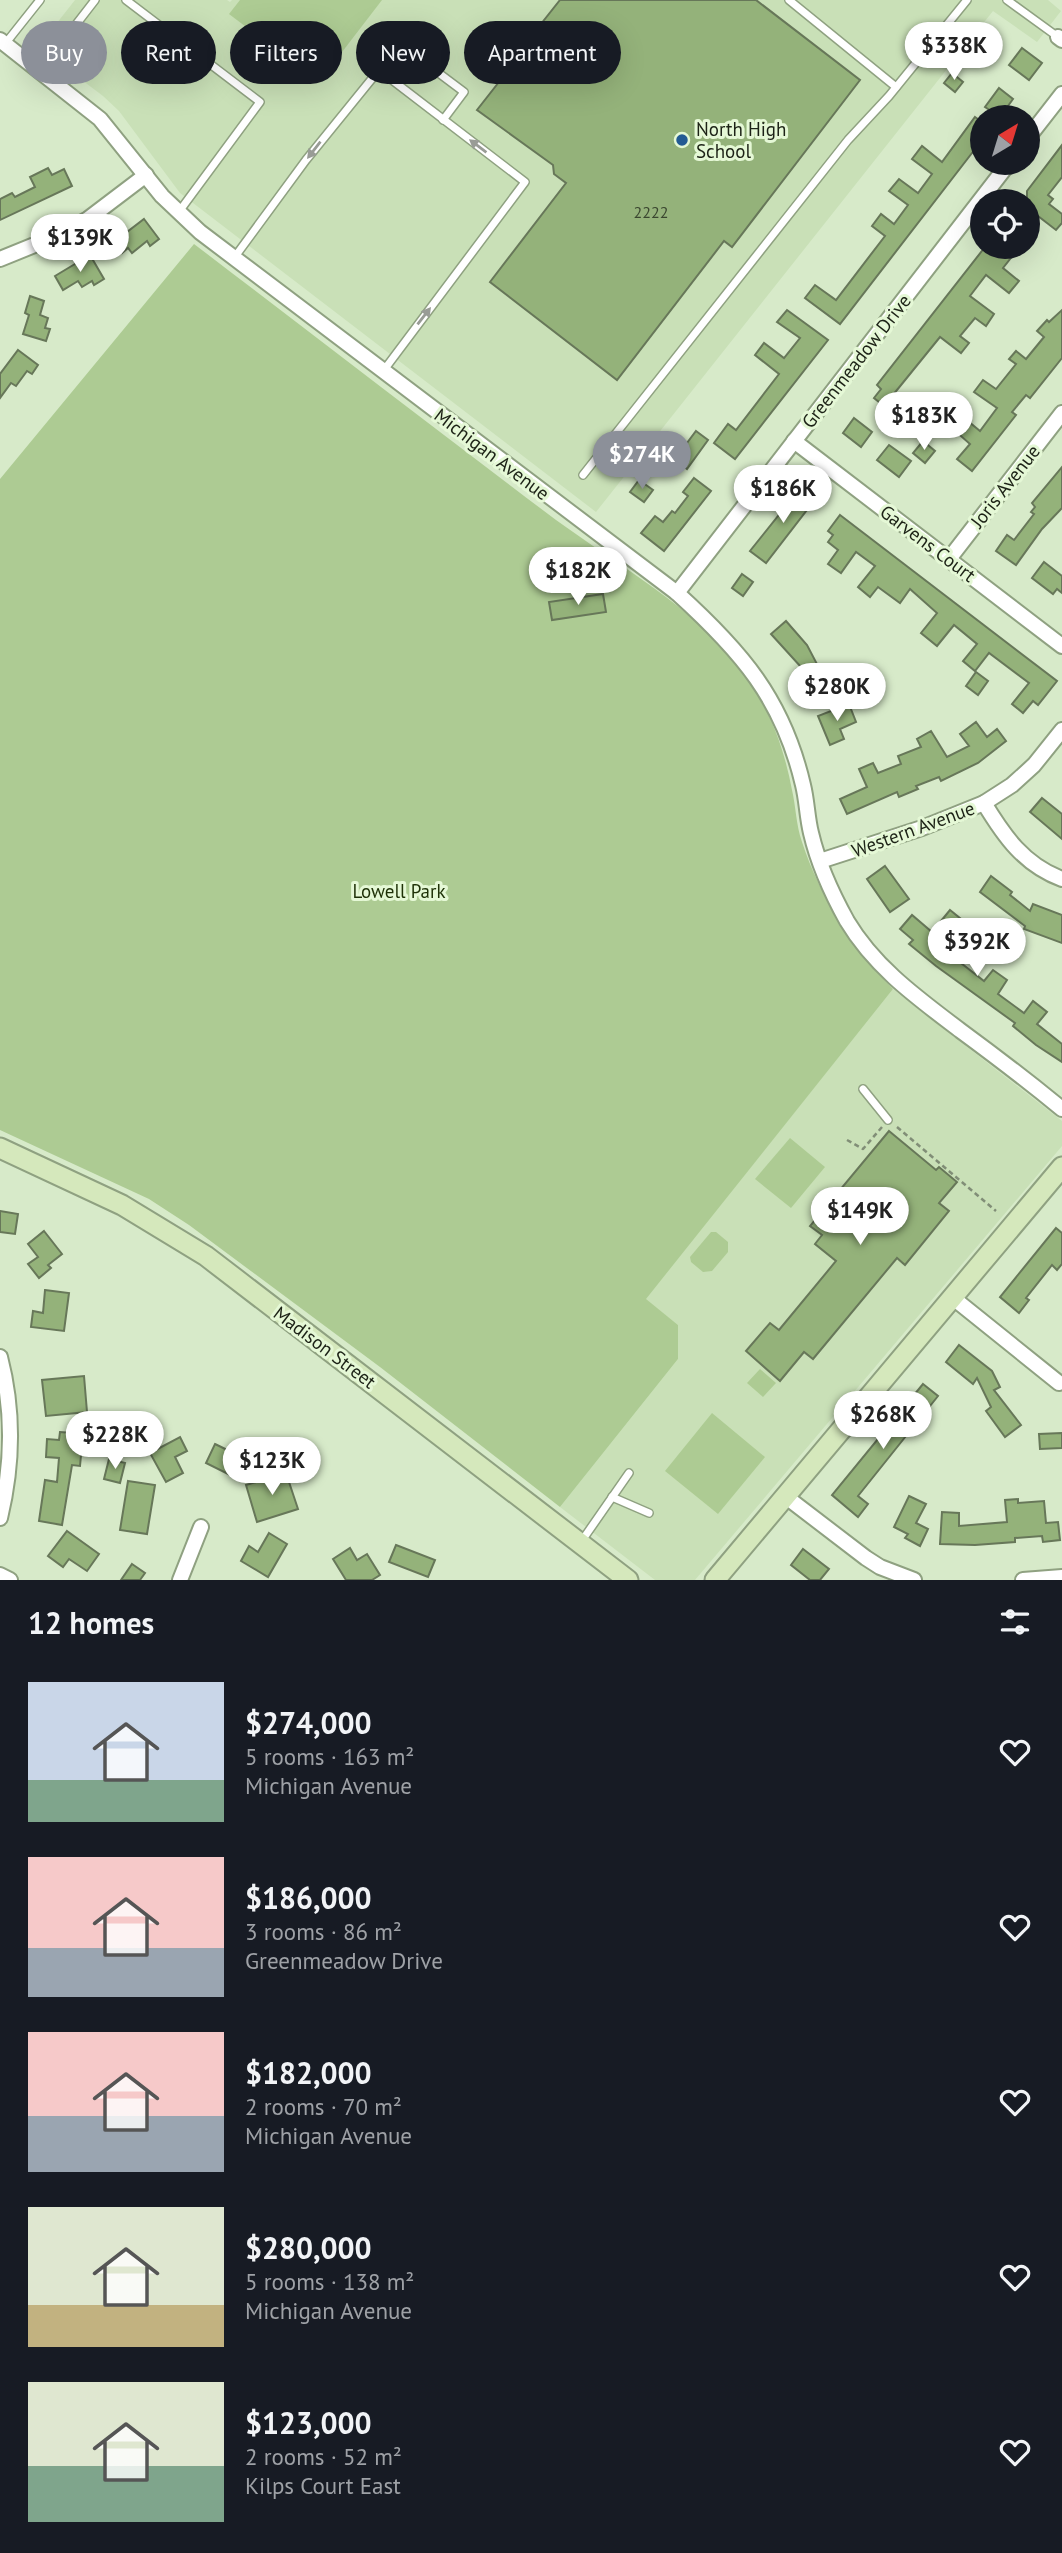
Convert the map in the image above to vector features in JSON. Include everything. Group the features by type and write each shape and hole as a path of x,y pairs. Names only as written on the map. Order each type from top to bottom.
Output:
{"street":[{"name":"Michigan Avenue","path":"3,42 21,56"},
{"name":"Michigan Avenue","path":"56,84 100,119 178,213 677,593 735,649 773,703 792,748 820,861 849,924 892,977 1062,1109"},
{"path":"1040,122 1062,94"},
{"path":"0,259 64,233 88,219 146,175"},
{"name":"Greenmeadow Drive","path":"677,593 1000,175"},
{"name":"Joris Avenue","path":"949,559 1062,413"},
{"name":"Garvens Court","path":"794,441 1062,646"},
{"name":"Western Avenue","path":"820,861 922,828 984,803 1012,785 1034,765 1062,730"},
{"path":"984,803 1013,846 1049,874 1062,878"},
{"name":"Madison Street","path":"0,1148 122,1205 188,1244 628,1580"},
{"path":"715,1580 1062,1167"},
{"path":"952,1297 1059,1384"},
{"path":"0,1357 8,1392 11,1434 9,1469 0,1518"},
{"path":"785,1496 866,1558 880,1567 914,1580"},
{"path":"180,1580 201,1527"},
{"path":"0,1576 10,1580"},
{"path":"1023,1580 1062,1577"}],"lane":[{"path":"79,21 95,0"},
{"path":"126,0 260,102 178,213"},
{"path":"789,0 897,87"},
{"path":"583,475 848,140 897,87 967,0"},
{"path":"1007,0 1060,39"},
{"path":"3,42 34,2"},
{"path":"443,120 464,92 450,82"},
{"path":"234,258 368,84"},
{"path":"383,371 525,182 397,84"},
{"path":"863,1089 888,1119"},
{"path":"580,1543 629,1473"},
{"path":"612,1497 649,1513"}],"path":[{"path":"847,1140 863,1149 888,1119 996,1211"}],"shaded area":[{"path":"75,0 1048,0 1061,11 1037,42 993,11 596,512 180,193 119,111 87,84 107,84 107,21 58,21"},
{"path":"893,989 1062,1121 1062,1146 695,1580 655,1580 560,1507 678,1359 678,1325 645,1299"}],"green space":[{"path":"240,0 382,0 366,21 356,21 356,34 342,52 342,21 238,21 229,14"},
{"name":"Lowell Park","path":"194,244 556,520 679,607 723,647 751,682 774,726 789,774 800,836 818,882 851,939 893,989 646,1299 678,1325 678,1359 560,1507 380,1367 189,1225 149,1199 0,1130 0,479"},
{"path":"790,1138 825,1167 791,1208 755,1179"},
{"path":"711,1232 716,1232 728,1242 728,1252 712,1271 703,1272 691,1262 690,1257"},
{"path":"760,1369 776,1383 763,1397 747,1383"},
{"path":"712,1413 765,1457 718,1514 665,1471"}],"building":[{"path":"560,0 756,0 860,80 732,247 724,241 617,380 490,282 566,183 554,174 553,165 477,110 497,84 621,84 621,21 543,21"},
{"path":"1022,48 1042,63 1029,80 1009,65"},
{"path":"952,73 963,82 955,92 944,83"},
{"path":"999,88 1013,99 1009,105 986,105"},
{"path":"970,124 970,156 840,324 805,298 815,285 836,300 885,236 872,226 881,214 894,224 908,205 889,191 899,179 918,193 932,174 912,159 922,146 942,162"},
{"path":"1062,145 1062,177 1048,195 1053,199 1049,204 1062,214 1062,223 1056,230 1040,218 1040,189 1029,189"},
{"path":"48,168 52,175 64,169 72,186 0,220 0,199 12,193 15,197 35,187 30,177"},
{"path":"144,219 159,239 150,246 147,241 132,253 128,248 122,253 114,242"},
{"path":"90,255 104,279 94,285 92,281 82,287 78,281 63,290 55,276"},
{"path":"976,259 1010,259 1003,268 1019,281 1009,293 986,275 970,296 994,314 986,326 975,318 960,336 969,343 961,353 940,337 884,406 874,398 881,389 877,385"},
{"path":"30,296 44,301 40,315 48,318 45,328 50,329 46,341 23,334 29,315 25,313"},
{"path":"787,310 828,340 735,459 714,443 728,424 736,430 779,374 755,355 764,343 784,358 800,338 777,322"},
{"path":"1062,310 1062,358 1030,398 1026,395 1012,412 1016,415 972,471 957,459 970,444 953,429 963,417 980,431 997,408 974,392 983,380 996,389 1016,364 1009,359 1016,351 1026,359 1044,337 1037,331"},
{"path":"18,350 38,365 32,374 27,371 16,386 11,383 0,398 0,374"},
{"path":"854,418 872,432 861,447 843,433"},
{"path":"696,431 708,440 687,469 675,459"},
{"path":"923,441 935,451 925,463 913,453"},
{"path":"889,445 911,461 899,477 877,460"},
{"path":"1062,467 1062,508 1042,529 1016,565 996,551 1007,535 1014,540 1034,514 1031,512 1035,507 1032,503"},
{"path":"694,478 711,491 664,551 641,533 655,516 663,522 672,511 675,513 688,496 683,492"},
{"path":"639,480 653,490 644,502 630,492"},
{"path":"802,486 817,497 766,563 750,551"},
{"path":"840,515 1057,681 1038,705 1033,701 1023,713 1012,704 1029,683 989,653 975,671 963,661 977,644 954,625 937,646 921,633 937,613 910,589 900,603 878,587 870,597 858,587 875,566 856,552 841,573 828,564 838,550 828,542 833,535 828,531"},
{"path":"1044,562 1062,576 1062,593 1057,589 1053,594 1032,578"},
{"path":"742,574 753,582 743,596 732,588"},
{"path":"603,594 606,612 552,620 549,602"},
{"path":"786,621 807,645 829,687 812,697 797,669 801,667 771,634"},
{"path":"844,672 854,687 840,696 830,680"},
{"path":"976,672 988,681 978,695 966,686"},
{"path":"849,704 856,722 840,729 844,739 830,745 818,716"},
{"path":"976,722 987,737 997,729 1006,741 978,763 941,781 939,777 916,786 918,789 899,797 897,792 847,814 840,799 867,787 859,769 873,763 878,773 901,764 898,756 921,747 917,739 931,731 947,757 969,746 960,734"},
{"path":"1042,798 1062,814 1062,839 1030,812"},
{"path":"885,866 909,899 890,912 867,879"},
{"path":"991,876 1012,892 1010,895 1030,911 1033,904 1062,915 1062,943 1024,929 1025,926 980,892"},
{"path":"950,910 961,919 950,932 972,948 961,963 984,981 993,970 1007,980 998,994 1024,1013 1033,1001 1047,1012 1037,1024 1062,1044 1062,1062 1036,1045 1013,1026 1015,1023 909,944 913,940 900,929 912,915 932,932"},
{"path":"889,1131 936,1170 939,1167 957,1182 939,1203 949,1211 905,1265 897,1258 813,1359 804,1352 780,1381 746,1351 770,1323 779,1330 836,1261 815,1244 822,1235 810,1226"},
{"path":"0,1211 18,1214 15,1234 0,1232"},
{"path":"1056,1228 1062,1233 1062,1264 1057,1270 1052,1265 1026,1298 1029,1300 1019,1313 1000,1297"},
{"path":"44,1231 62,1254 48,1265 51,1268 39,1278 28,1264 38,1257 28,1244"},
{"path":"45,1290 69,1293 64,1331 31,1327 33,1311 43,1313"},
{"path":"959,1345 992,1371 1000,1387 994,1390 1021,1425 1005,1437 986,1411 991,1407 977,1378 973,1384 946,1362"},
{"path":"84,1376 87,1412 46,1416 42,1380"},
{"path":"923,1384 938,1396 858,1496 868,1504 858,1517 832,1495"},
{"path":"60,1432 83,1434 80,1466 72,1465 62,1525 39,1521 45,1480 57,1482 59,1458 46,1457 47,1439 59,1440"},
{"path":"1062,1433 1062,1448 1040,1449 1039,1434"},
{"path":"180,1437 187,1451 175,1457 183,1473 166,1482 150,1453"},
{"path":"215,1444 248,1460 238,1479 206,1463"},
{"path":"109,1459 125,1463 120,1483 104,1479"},
{"path":"286,1473 298,1509 257,1522 246,1485"},
{"path":"128,1481 155,1485 147,1534 120,1530"},
{"path":"909,1496 926,1504 916,1523 928,1529 920,1546 905,1538 908,1534 894,1527"},
{"path":"1018,1499 1018,1503 1044,1501 1046,1523 1058,1522 1060,1540 1043,1542 1042,1536 1015,1538 1015,1542 940,1544 942,1512 959,1513 959,1526 1007,1522 1005,1500"},
{"path":"67,1531 99,1554 87,1571 69,1559 63,1567 48,1556"},
{"path":"269,1533 287,1544 268,1577 241,1561 249,1546 258,1552"},
{"path":"396,1545 435,1560 428,1577 389,1562"},
{"path":"350,1548 357,1560 367,1554 380,1575 372,1580 346,1580 333,1559"},
{"path":"803,1549 829,1569 820,1580 810,1580 791,1565"},
{"path":"132,1564 145,1573 140,1580 121,1580"}],"place":[{"name":"North High School","path":"682,140"}]}
